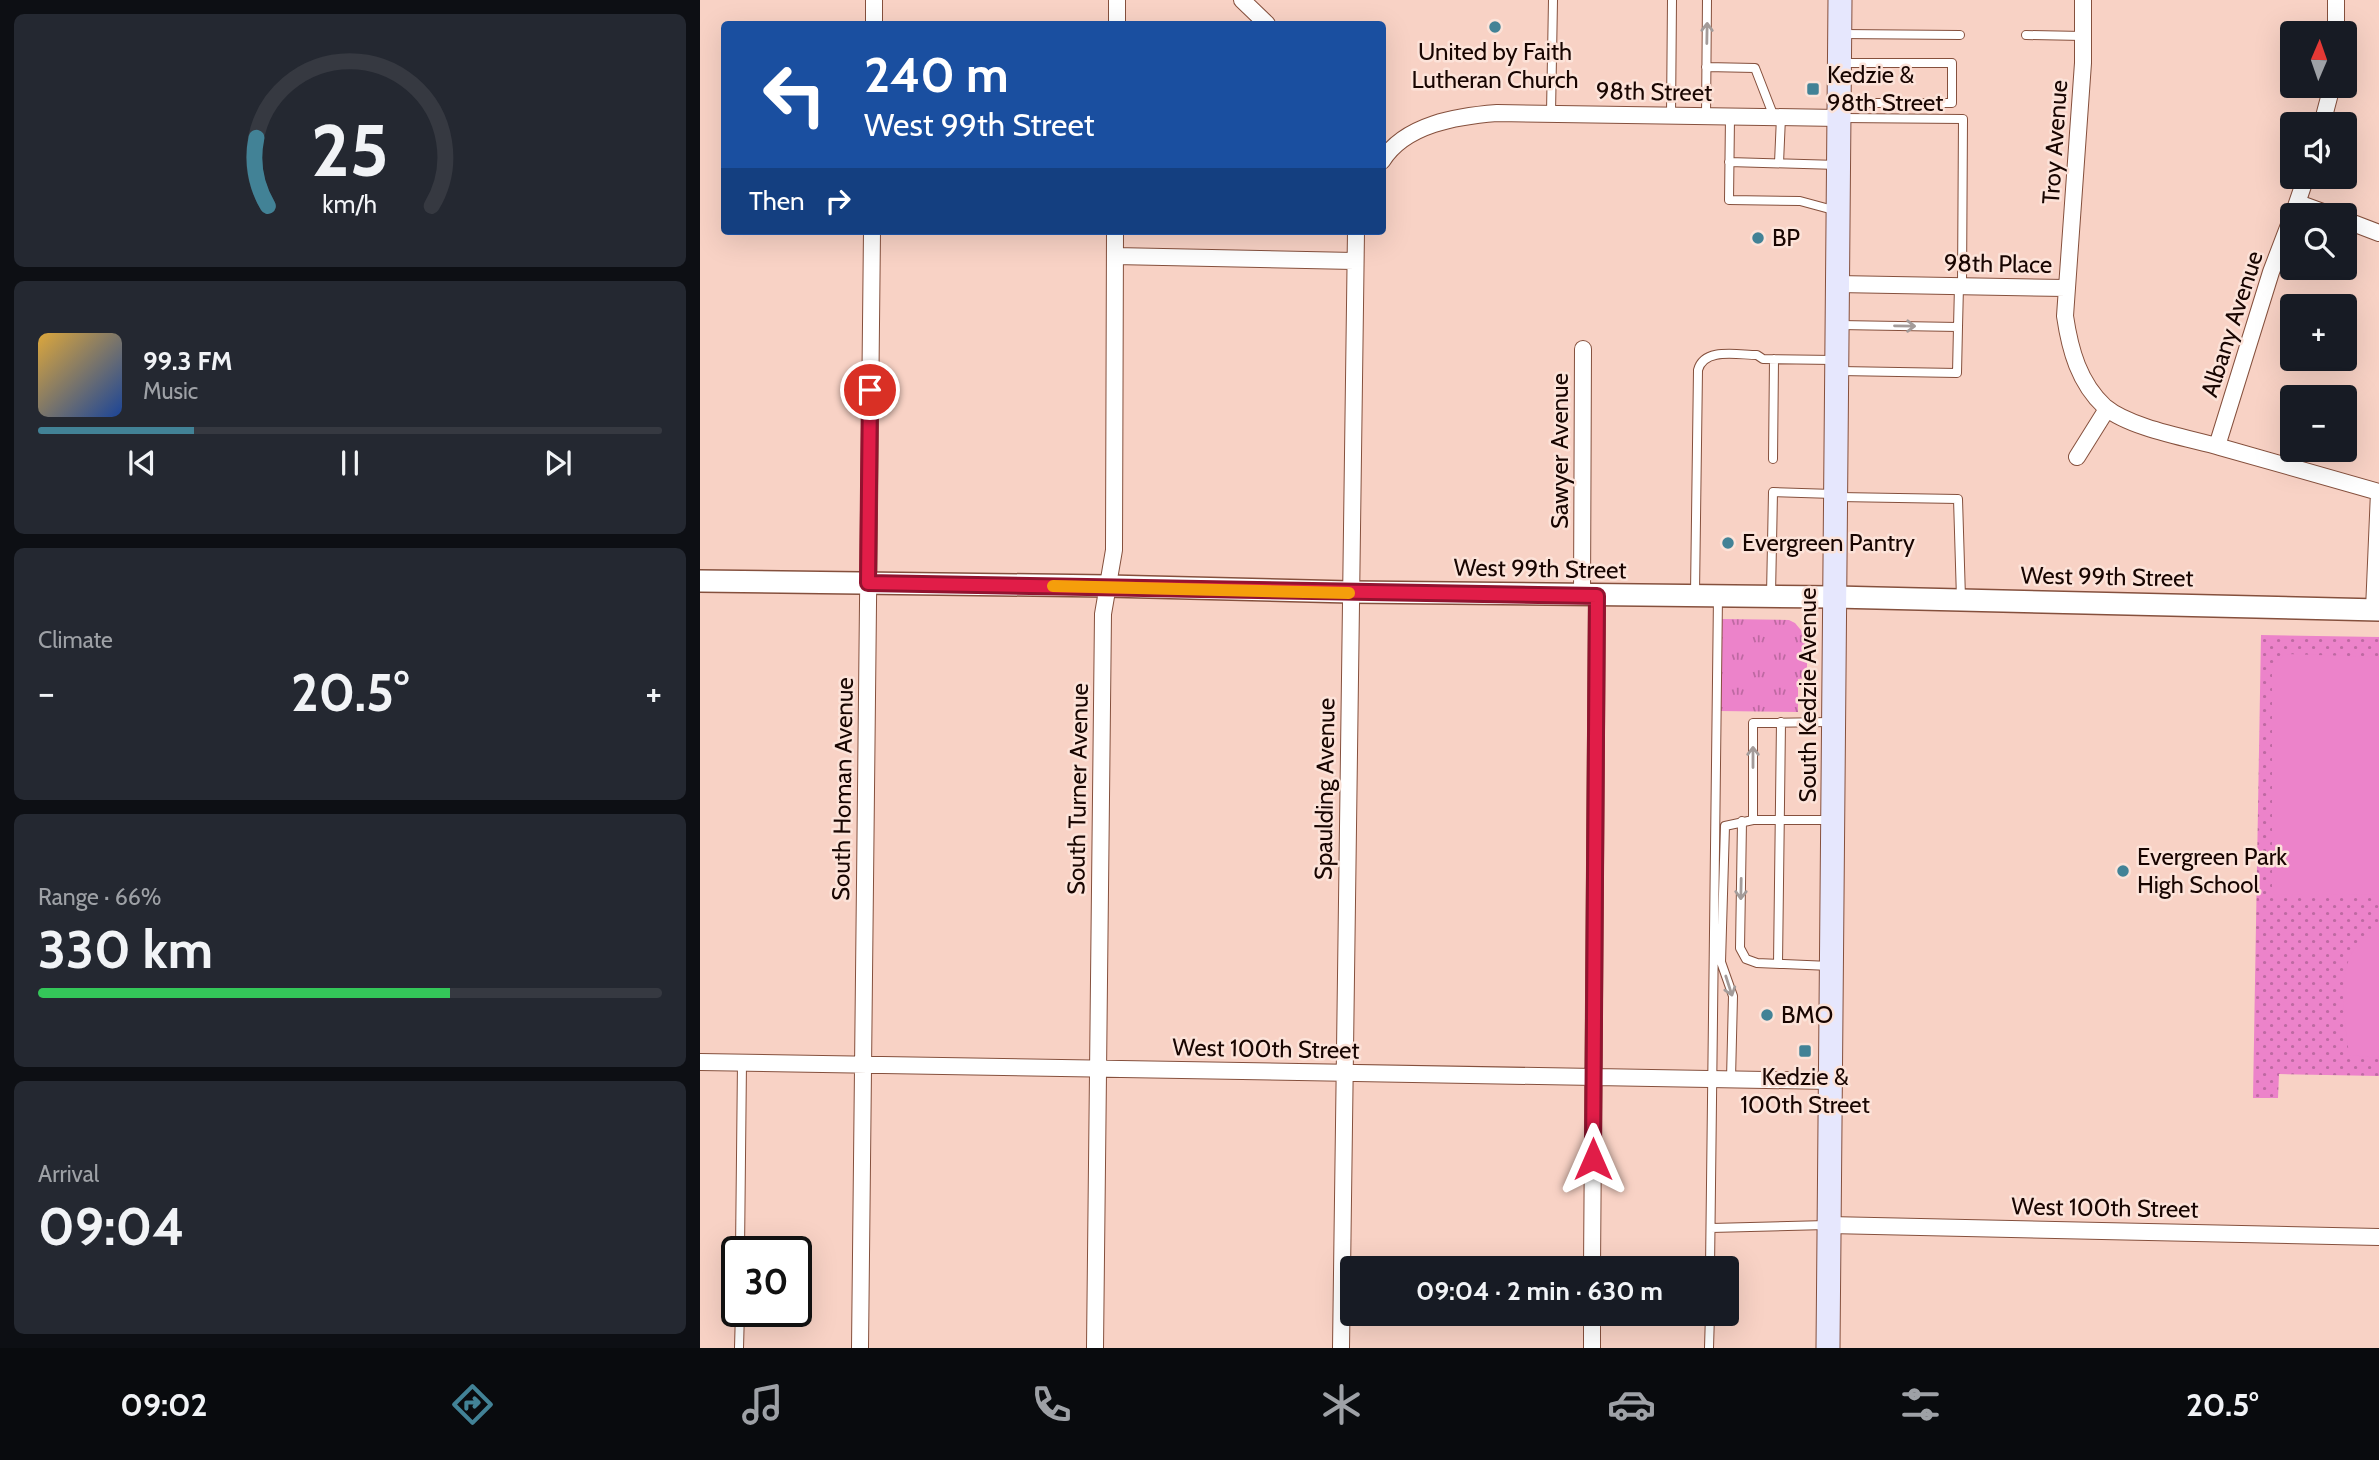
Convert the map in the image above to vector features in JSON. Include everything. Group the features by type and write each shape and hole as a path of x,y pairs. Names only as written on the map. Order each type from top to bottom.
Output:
{"main road":[{"name":"South Kedzie Avenue","path":"1828,1348 1840,0"}],"street":[{"path":"874,0 874,21"},
{"path":"1117,0 1117,21"},
{"path":"1242,0 1264,21"},
{"name":"Troy Avenue","path":"2066,288 2075,191 2083,0"},
{"path":"2336,0 2336,21"},
{"name":"98th Street","path":"1386,148 1425,128 1459,116 1551,113 1777,117 1839,111"},
{"path":"2357,225 2379,233"},
{"name":"South Homan Avenue","path":"860,1348 872,235"},
{"name":"South Turner Avenue","path":"1095,1348 1103,614 1114,550 1115,235"},
{"name":"Spaulding Avenue","path":"1341,1348 1356,235"},
{"name":"Albany Avenue","path":"2217,446 2280,251"},
{"path":"1115,256 1354,261"},
{"name":"98th Place","path":"1838,284 2066,288 2065,316 2069,343 2078,370 2089,391 2108,409 2158,431 2379,492"},
{"name":"Sawyer Avenue","path":"1583,349 1589,596 1592,1256"},
{"path":"2077,457 2108,409"},
{"path":"2376,610 2379,492"},
{"name":"West 99th Street","path":"700,581 1108,586 1350,593 1835,597 2376,610"},
{"name":"West 100th Street","path":"700,1062 1831,1081"},
{"name":"West 100th Street","path":"1829,1225 2379,1237"},
{"path":"1592,1326 1592,1348"}],"lane":[{"path":"1551,113 1553,0"},
{"path":"1671,116 1672,0"},
{"path":"1706,116 1707,0"},
{"path":"1839,34 1960,35"},
{"path":"2026,35 2083,36"},
{"path":"1839,63 1952,63 1952,103 1839,111"},
{"path":"1706,67 1755,68 1777,117 1779,163"},
{"path":"1695,596 1700,362 1710,355 1757,355 1763,359 1957,373 1963,119 1839,111"},
{"path":"1730,117 1729,200 1800,201 1838,211"},
{"path":"1729,162 1838,165"},
{"path":"1837,325 1958,327"},
{"path":"1773,460 1774,359"},
{"path":"1771,597 1773,492 1958,499 1961,600"},
{"path":"1710,1256 1718,596"},
{"path":"1778,964 1781,722"},
{"path":"1753,820 1753,723 1834,722"},
{"path":"1731,1080 1733,996 1721,962 1725,826 1753,820 1833,820"},
{"path":"1742,821 1740,948 1746,959 1757,963 1832,967"},
{"path":"740,1236 742,1062"},
{"path":"1711,1227 1829,1225"},
{"path":"1709,1348 1710,1326"},
{"path":"739,1348 740,1327"}],"green space":[{"path":"1721,619 1789,620 1805,635 1807,678 1798,679 1798,712 1720,711"},
{"path":"2261,635 2379,637 2379,1076 2279,1074 2278,1098 2253,1098"},
{"path":"2284,654 2379,657 2379,894 2272,895 2272,667"},
{"path":"2379,926 2379,1058 2349,1055 2343,1001 2347,967 2353,951 2363,937"}],"slow traffic":[{"path":"1053,586 1349,593"}],"place":[{"name":"United by Faith Lutheran Church","path":"1495,27"},
{"name":"Kedzie & 98th Street","path":"1813,89"},
{"name":"BP","path":"1758,238"},
{"name":"Evergreen Pantry","path":"1728,543"},
{"name":"Evergreen Park High School","path":"2123,871"},
{"name":"BMO","path":"1767,1015"},
{"name":"Kedzie & 100th Street","path":"1805,1051"}],"route":[{"path":"870,390 868,583 1597,596 1593,1159"}]}
